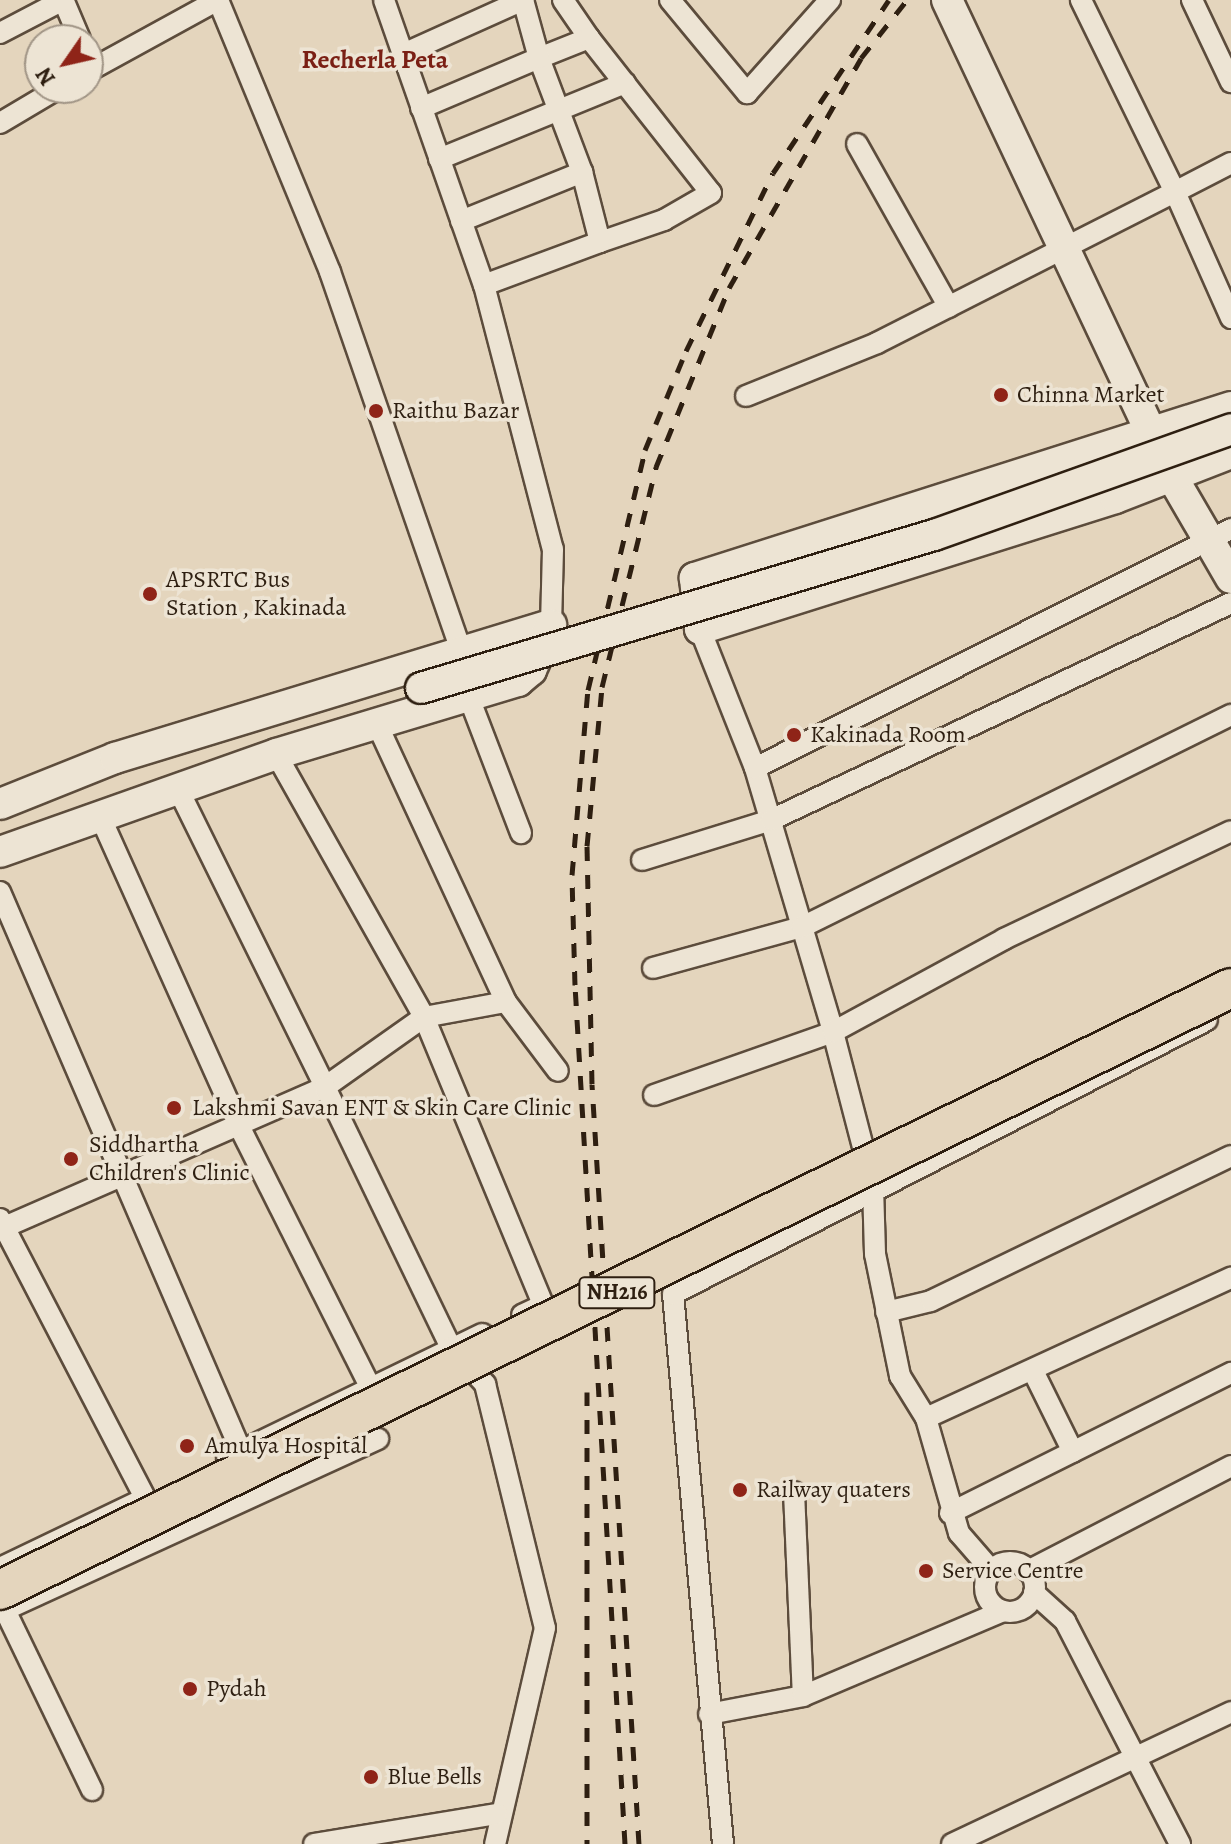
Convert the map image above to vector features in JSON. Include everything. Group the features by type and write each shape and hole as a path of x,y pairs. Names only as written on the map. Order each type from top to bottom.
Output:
{"highway":[{"name":"NH216","path":"2,1604 1231,988"}],"street":[{"path":"104,58 218,0 330,272 461,651"},
{"path":"0,852 99,814 276,754 525,678 552,617 553,549 484,285 384,0"},
{"path":"403,54 523,0 539,58 582,172 600,242"},
{"path":"484,285 664,220 711,193 589,38 563,0"},
{"path":"670,0 747,93 830,0"},
{"path":"947,0 1171,475 1220,534 1231,578"},
{"path":"1081,0 1175,192 1231,318"},
{"path":"1192,0 1231,82"},
{"path":"0,33 64,2 73,24"},
{"path":"421,108 589,38"},
{"path":"439,159 625,83"},
{"path":"0,123 32,104"},
{"path":"857,144 949,307"},
{"path":"746,396 949,307 1231,163"},
{"path":"461,221 582,172"},
{"path":"992,1571 950,1513 926,1418 900,1376 886,1312 873,1186 833,1032 755,768 700,629 695,578 1231,407"},
{"path":"0,829 369,702 934,535 1231,429"},
{"path":"700,629 1231,453"},
{"path":"755,768 1220,534"},
{"path":"642,860 771,820 1231,603"},
{"path":"0,804 115,758 461,651 552,617"},
{"path":"468,695 521,833"},
{"path":"653,968 802,927 1231,715"},
{"path":"376,722 506,1002 558,1071"},
{"path":"0,1568 543,1305 424,1017 276,754"},
{"path":"177,787 451,1348 485,1384 545,1628 497,1814 495,1844"},
{"path":"99,814 238,1124 370,1387"},
{"path":"654,1095 833,1032 1004,939 1231,831"},
{"path":"0,892 241,1451"},
{"path":"862,1151 1231,972"},
{"path":"145,1498 1,1225 325,1087 424,1017 506,1002"},
{"path":"723,1844 673,1294 873,1186 1231,1006"},
{"path":"886,1312 931,1301 1231,1156"},
{"path":"926,1418 1034,1373 1231,1278"},
{"path":"1034,1373 1073,1452"},
{"path":"950,1513 1231,1373"},
{"path":"92,1790 2,1604 378,1439"},
{"path":"1003,1611 986,1594 992,1571 1006,1563 1028,1571 1231,1466"},
{"path":"794,1492 803,1696"},
{"path":"1028,1571 1034,1593 1065,1621 1140,1756 1180,1844"},
{"path":"709,1714 803,1696 1003,1611 1026,1607 1034,1593"},
{"path":"952,1844 1231,1712"},
{"path":"314,1844 497,1814"}],"railway":[{"path":"625,1844 575,985 572,875 588,690 645,450 686,351 773,173 889,0"},
{"path":"639,1844 592,1084 587,846 602,687 656,467 729,288 861,58 907,0"},
{"path":"587,1392 587,1844"}],"place":[{"name":"Chinna Market","path":"1001,395"},
{"name":"Raithu Bazar","path":"376,411"},
{"name":"APSRTC Bus Station , Kakinada","path":"150,594"},
{"name":"Kakinada Room","path":"794,735"},
{"name":"Lakshmi Savan ENT & Skin Care Clinic","path":"174,1108"},
{"name":"Siddhartha Children's Clinic","path":"71,1159"},
{"name":"Amulya Hospital","path":"187,1446"},
{"name":"Railway quaters","path":"740,1490"},
{"name":"Service Centre","path":"926,1571"},
{"name":"Pydah","path":"190,1689"},
{"name":"Blue Bells","path":"371,1777"}],"district":[{"name":"Recherla Peta","path":"375,60"}]}
